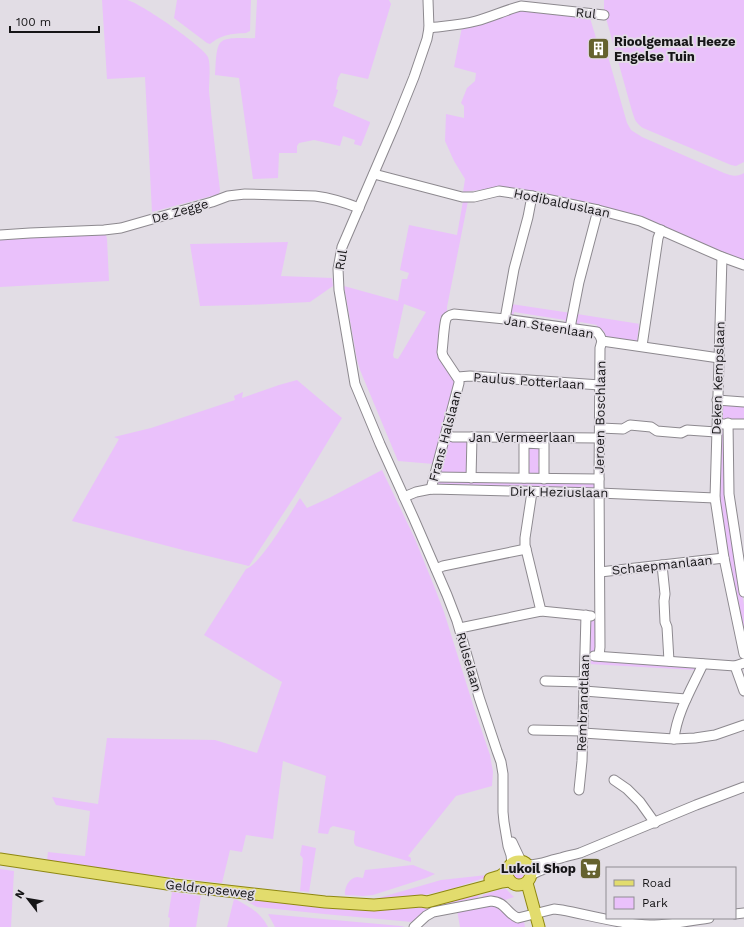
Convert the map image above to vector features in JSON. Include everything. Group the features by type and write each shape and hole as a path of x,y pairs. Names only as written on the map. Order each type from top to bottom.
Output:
{"main road":[{"name":"Geldropseweg","path":"0,859 174,885 325,902 374,905 421,901 426,898 500,876 519,873"},
{"path":"519,873 539,927"},
{"path":"533,914 534,927"}],"street":[{"name":"Rul","path":"404,498 355,384 339,290 338,270 342,247 395,124 414,77 427,39 428,0"},
{"name":"Rul","path":"428,28 474,22 521,6 604,15"},
{"name":"Hodibalduslaan","path":"374,174 462,197 474,197 499,191 532,196 598,210 640,221 722,257 744,265"},
{"name":"De Zegge","path":"0,235 121,228 228,196 245,194 325,197 342,201 359,208"},
{"path":"505,319 514,269 532,196"},
{"path":"570,328 579,282 598,210"},
{"path":"642,346 658,238 661,230"},
{"name":"Deken Kempslaan","path":"722,257 714,498 724,558 742,636 744,654"},
{"name":"Jan Steenlaan","path":"448,317 454,314 505,319 597,332 602,341 719,358"},
{"name":"Frans Halslaan","path":"431,490 459,383 458,377 452,371 442,352 445,322 448,317"},
{"name":"Jeroen Boschlaan","path":"599,493 600,348 602,341"},
{"name":"Paulus Potterlaan","path":"458,377 470,376 600,385"},
{"path":"717,400 744,402"},
{"path":"600,428 623,429 630,425 651,427 657,431 681,433 687,430 716,428 728,424 744,424"},
{"name":"Deken Kempslaan","path":"728,424 729,494 744,592"},
{"name":"Jan Vermeerlaan","path":"446,435 472,437 600,438"},
{"path":"471,478 472,437"},
{"name":"Dirk Heziuslaan","path":"524,478 524,443 544,444 544,478"},
{"name":"Dirk Heziuslaan","path":"434,477 599,479"},
{"name":"Dirk Heziuslaan","path":"404,498 416,492 431,490 599,493 714,498"},
{"path":"532,492 525,538 526,549 541,611"},
{"name":"Rembrandtlaan","path":"599,493 599,656"},
{"name":"Rulselaan","path":"404,498 436,569 460,628 501,762 503,774 503,812 507,834 514,846 519,873"},
{"path":"436,569 443,566 526,549"},
{"name":"Schaepmanlaan","path":"600,572 724,558"},
{"path":"662,565 669,661"},
{"path":"460,628 541,611 600,616"},
{"name":"Rembrandtlaan","path":"579,790 582,760 586,615"},
{"path":"585,655 735,666 744,663"},
{"path":"674,739 681,711 703,664"},
{"path":"735,666 744,691"},
{"path":"545,681 686,699"},
{"path":"533,730 674,739 715,735 744,724"},
{"path":"614,780 627,789 640,802 655,823"},
{"name":"Geldropseweg","path":"519,873 539,871 562,862 569,857 612,841 742,787"},
{"path":"414,927 430,914 491,901 496,901 503,904 513,916 518,918 554,909 606,919"},
{"path":"606,919 650,926 701,919"}],"green space":[{"path":"102,0 127,0 144,8 184,35 208,57 210,69 209,91 220,190 219,194 152,212 145,77 107,79"},
{"path":"177,0 251,0 250,31 246,33 227,35 210,44 207,43 174,18"},
{"path":"257,0 389,0 391,4 368,79 341,73 338,78 336,89 338,90 333,106 370,122 361,146 354,144 355,140 343,136 340,146 314,140 299,143 297,146 297,153 279,153 278,178 253,179 239,78 215,75 217,53 221,42 232,38 255,38"},
{"path":"604,0 744,0 744,162 736,166 731,165 643,128 637,122 632,111 604,11"},
{"path":"517,10 590,18 596,38 598,40 603,39 627,123 631,130 642,137 724,173 734,176 744,173 744,262 653,224 496,188 463,192 465,179 454,161 445,141 446,114 464,118 464,106 461,103 467,88 475,81 476,73 454,67 462,27"},
{"path":"463,201 468,201 439,356 455,382 434,464 398,461 360,370 344,286 398,301 402,279 407,279 409,273 400,270 409,225 457,235","holes":["404,304 426,312 398,359 394,358 393,355"]},
{"path":"104,233 107,239 109,281 0,287 0,240"},
{"path":"288,242 281,276 332,278 333,286 310,302 200,306 190,244"},
{"path":"511,304 571,313 569,322 564,325 565,320 514,312 513,318 510,317"},
{"path":"577,314 640,324 638,325 637,341 605,337 604,331 596,329 597,325 580,322 579,326 576,323"},
{"path":"297,380 342,418 296,494 249,566 72,521 119,439 114,437 151,428 235,400 234,396 243,392 242,398"},
{"path":"723,404 744,405 744,422 721,420 721,406"},
{"path":"720,426 724,426 728,505 744,605 744,633 727,557 718,504"},
{"path":"450,441 468,442 469,447 466,450 467,473 443,474 440,471 447,443"},
{"path":"537,445 542,452 539,449 538,466 543,470 542,474 529,476 526,470 529,473 529,455 525,450 527,447"},
{"path":"382,470 415,539 444,612 490,755 493,772 492,786 456,796 408,856 411,858 411,862 356,846 354,841 355,831 333,826 330,828 328,834 318,833 326,776 283,761 273,839 246,835 242,852 230,850 222,883 91,868 47,861 48,852 85,856 90,811 56,805 52,797 98,804 107,738 215,740 257,753 282,682 204,635 246,569 259,558 267,548 283,526 300,498 307,508"},
{"path":"437,481 595,483 595,487 593,489 437,486"},
{"path":"593,618 596,620 597,649 591,653 588,652 587,622"},
{"path":"589,659 694,665 697,667 695,670 589,664"},
{"path":"302,845 316,848 309,892 300,891 303,859 300,855"},
{"path":"519,864 525,867 528,873 525,879 519,882 513,879 510,873 513,867"},
{"path":"413,865 435,874 373,895 345,895 346,886 349,881 357,877 363,878 365,870"},
{"path":"0,869 14,871 11,927 0,927"},
{"path":"496,874 454,888 421,896 375,899 441,880"},
{"path":"506,889 514,897 503,902 480,901 483,895"},
{"path":"172,892 201,896 196,927 169,927 170,918 168,917"},
{"path":"482,892 475,901 441,906 427,910 412,922 257,907 239,897 344,908"},
{"path":"234,899 255,911 268,927 227,927"},
{"path":"490,903 524,921 525,927 460,927 457,910"},
{"path":"268,914 401,926 405,927 275,927"}],"place":[{"name":"Rioolgemaal Heeze Engelse Tuin","path":"598,48"},
{"name":"Lukoil Shop","path":"591,868"}]}
